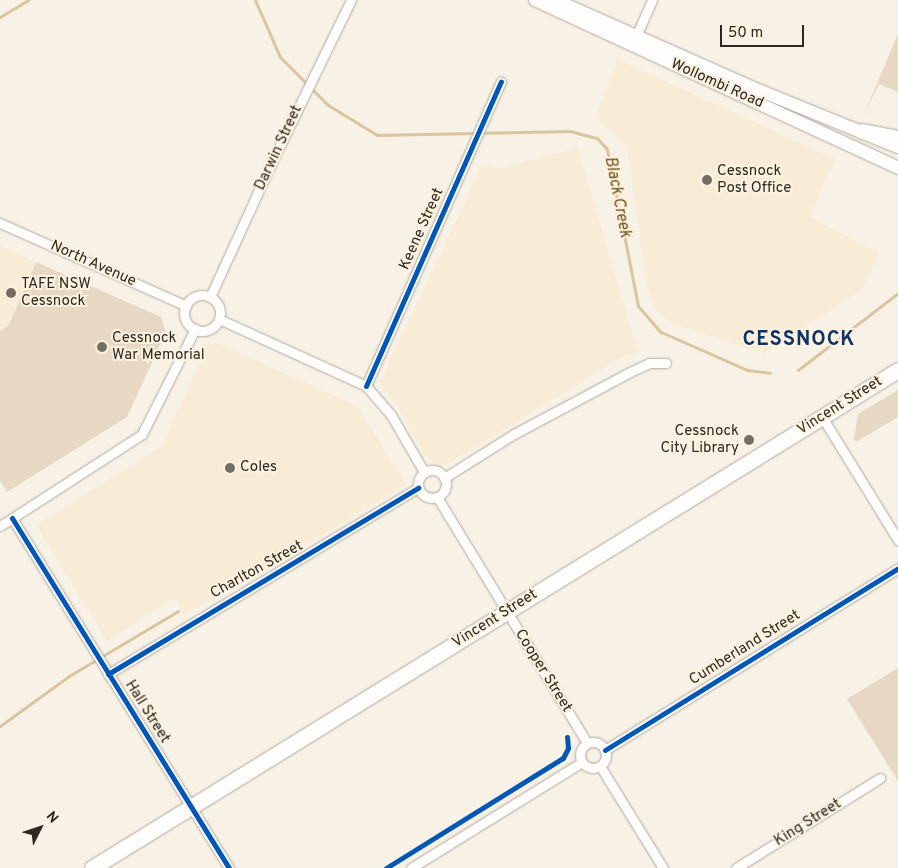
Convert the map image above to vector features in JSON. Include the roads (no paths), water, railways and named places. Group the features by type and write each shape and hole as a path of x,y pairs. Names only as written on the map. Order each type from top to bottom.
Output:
{"main road":[{"name":"Wollombi Road","path":"535,0 898,168"},
{"name":"Wollombi Road","path":"555,0 637,34 751,87 898,147"},
{"path":"607,33 637,34 642,43 657,56"},
{"path":"862,131 898,138"},
{"name":"Vincent Street","path":"92,868 898,370"}],"street":[{"name":"Darwin Street","path":"210,298 304,95 351,0"},
{"path":"637,34 652,0"},
{"name":"Keene Street","path":"366,386 500,82"},
{"name":"North Avenue","path":"0,223 186,306"},
{"path":"197,296 210,298 219,307 219,320 211,328 195,329 186,319 186,306 197,296"},
{"path":"219,320 366,386 391,415 424,472"},
{"path":"0,526 142,434 195,329"},
{"path":"444,478 514,434 630,372 649,363 666,362"},
{"path":"822,417 898,540"},
{"path":"435,471 444,478 445,489 437,497 425,497 418,488 419,479 424,472 435,471"},
{"name":"Charlton Street","path":"108,674 418,488"},
{"name":"Cooper Street","path":"437,497 588,743"},
{"name":"Hall Street","path":"12,518 229,868"},
{"name":"Cumberland Street","path":"604,750 898,568"},
{"path":"588,743 597,743 604,750 606,758 600,766 590,768 582,762 580,750 588,743"},
{"path":"411,868 582,762"},
{"path":"600,766 663,868"},
{"name":"King Street","path":"736,868 880,778"}],"waterway":[{"name":"Black Creek","path":"0,17 28,0"},
{"name":"Black Creek","path":"255,0 280,57 328,105 377,135 570,131 597,138 607,149 638,306 661,332 747,370 770,373"},
{"name":"Black Creek","path":"798,370 898,293"},
{"path":"0,726 69,676 178,611"}],"place":[{"name":"Cessnock Post Office","path":"707,180"},
{"name":"TAFE NSW Cessnock","path":"11,293"},
{"name":"Cessnock War Memorial","path":"102,347"},
{"name":"Cessnock City Library","path":"749,440"},
{"name":"Coles","path":"230,468"}],"district":[{"name":"CESSNOCK","path":"799,340"}]}
